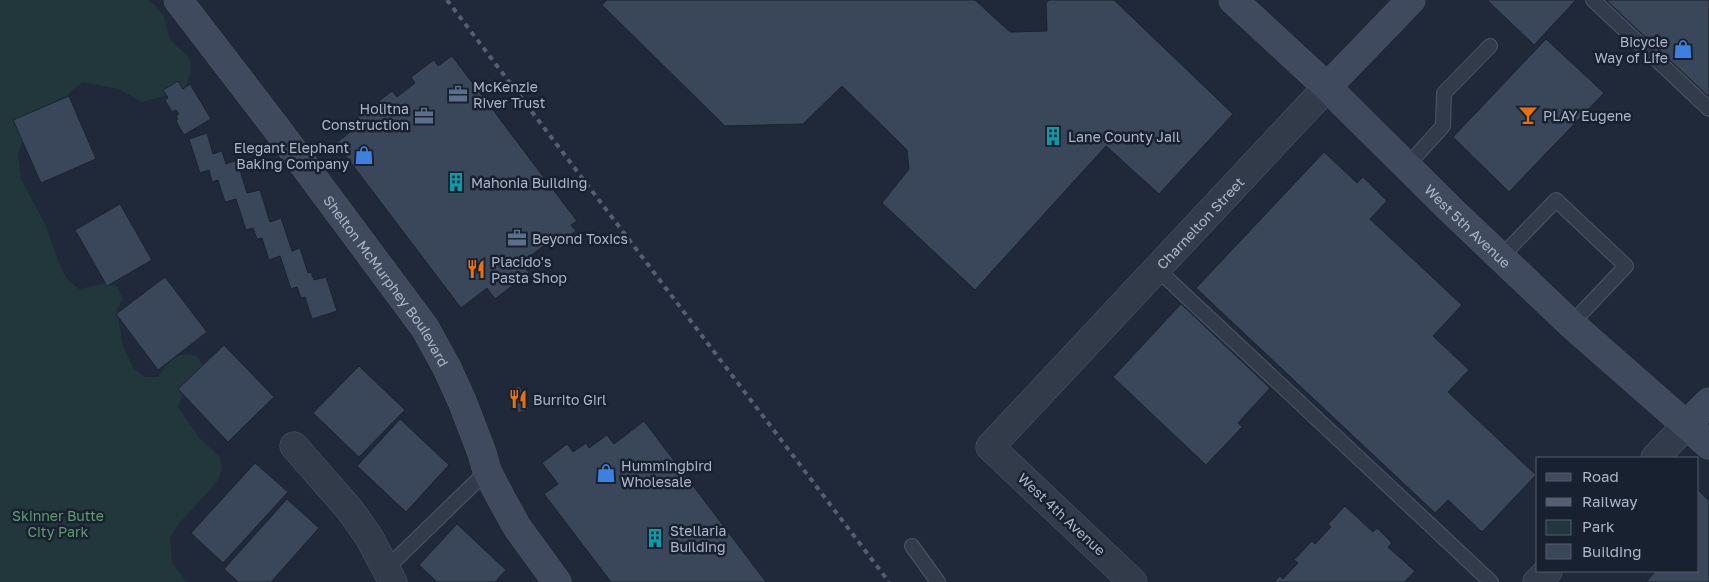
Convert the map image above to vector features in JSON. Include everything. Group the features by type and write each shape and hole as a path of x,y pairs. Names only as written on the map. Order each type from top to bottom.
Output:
{"street":[{"name":"Shelton McMurphey Boulevard","path":"178,0 425,328 447,368 462,401 487,471 517,527 557,582"},
{"name":"West 5th Avenue","path":"1233,0 1572,324 1709,445"},
{"name":"Charnelton Street","path":"990,447 1411,0"},
{"path":"1656,457 1709,402"},
{"path":"294,446 350,510 369,538 390,575"},
{"name":"West 4th Avenue","path":"990,447 1133,582"},
{"path":"1537,582 1547,572"}],"lane":[{"path":"1594,0 1709,108"},
{"path":"1407,166 1443,126 1444,93 1490,46"},
{"path":"1501,257 1556,200 1570,213 1626,266 1572,324"},
{"path":"1157,269 1491,582"},
{"path":"390,575 487,471"},
{"path":"912,546 938,582"}],"green space":[{"name":"Skinner Butte City Park","path":"0,0 148,0 164,16 170,40 189,57 191,69 188,81 181,92 142,102 119,89 82,82 65,97 52,103 30,120 18,154 21,179 45,224 62,271 69,281 79,289 103,284 117,286 123,299 117,309 123,346 134,369 145,377 158,377 173,358 183,355 197,356 203,366 178,407 200,439 220,457 222,469 218,480 177,526 170,538 172,563 187,582 0,582"}],"building":[{"name":"Lane County Jail","path":"607,0 975,0 1010,32 1047,31 1046,3 1049,0 1114,0 1233,114 1159,194 1106,146 975,290 882,203 909,169 907,150 842,86 803,124 725,126 602,5"},
{"path":"1487,0 1576,0 1534,45"},
{"name":"Bicycle Way of Life","path":"1606,0 1709,0 1709,97"},
{"name":"PLAY Eugene","path":"1546,39 1604,93 1509,192 1453,137"},
{"name":"Mahonia Building","path":"452,56 577,221 571,225 576,231 557,244 553,239 522,262 529,273 495,299 487,288 461,308 336,143 362,123 358,117 392,91 397,97 415,83 411,77 434,60 438,66"},
{"path":"178,81 183,89 190,84 211,119 184,135 176,121 178,119 176,116 179,114 176,110 172,112 165,100 168,98 163,90"},
{"path":"69,96 96,159 41,183 13,120"},
{"path":"207,133 213,154 222,151 226,164 237,160 247,193 260,190 270,222 281,218 292,251 300,248 308,273 311,272 314,280 326,277 337,311 312,319 305,297 301,298 297,287 291,289 280,256 269,260 262,238 257,239 253,228 246,230 236,199 225,202 218,180 212,182 209,170 200,173 189,139"},
{"path":"1324,152 1357,183 1363,177 1387,201 1370,219 1462,305 1433,336 1469,370 1448,392 1536,475 1482,532 1448,500 1435,513 1196,288"},
{"path":"120,204 152,260 107,286 75,230"},
{"path":"165,277 207,332 158,370 116,314"},
{"path":"1181,304 1270,388 1238,423 1242,427 1206,465 1113,377"},
{"path":"224,345 274,397 228,442 178,389"},
{"path":"359,366 405,410 359,457 313,413"},
{"path":"520,386 529,409 518,413 509,390"},
{"path":"400,419 449,465 406,512 357,466"},
{"name":"Stellaria Building","path":"644,421 766,582 611,582 544,494 558,484 542,463 567,444 573,452 586,443 589,448 607,435 614,444"},
{"path":"255,463 288,492 223,563 191,533"},
{"path":"1699,491 1709,501 1709,582 1646,582 1655,572 1699,572"},
{"path":"287,499 319,528 271,582 238,582 224,569"},
{"path":"1345,506 1373,532 1377,528 1392,543 1388,547 1415,571 1404,582 1274,582 1280,576 1283,579 1298,563 1294,560 1312,541 1315,544 1331,527 1328,524"},
{"path":"457,524 506,570 495,582 437,582 419,565"}],"railway":[{"path":"447,0 889,582"}],"place":[{"name":"Bicycle Way of Life","path":"1683,49"},
{"name":"McKenzie River Trust","path":"458,94"},
{"name":"PLAY Eugene","path":"1528,115"},
{"name":"Holitna Construction","path":"424,116"},
{"name":"Lane County Jail","path":"1053,136"},
{"name":"Elegant Elephant Baking Company","path":"364,155"},
{"name":"Mahonia Building","path":"456,182"},
{"name":"Beyond Toxics","path":"517,238"},
{"name":"Placido's Pasta Shop","path":"476,269"},
{"name":"Burrito Girl","path":"518,399"},
{"name":"Hummingbird Wholesale","path":"606,473"},
{"name":"Stellaria Building","path":"655,538"}]}
